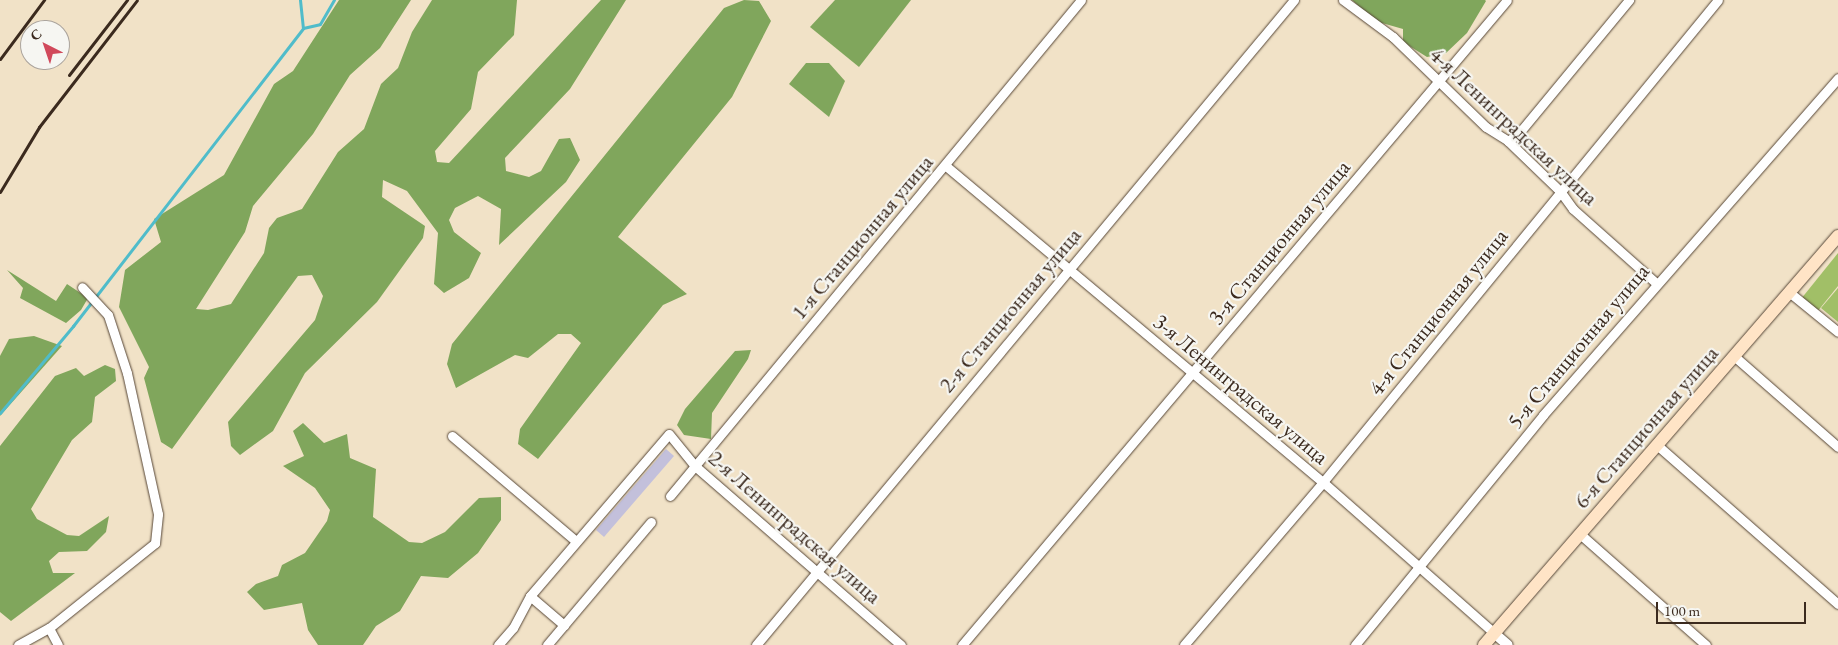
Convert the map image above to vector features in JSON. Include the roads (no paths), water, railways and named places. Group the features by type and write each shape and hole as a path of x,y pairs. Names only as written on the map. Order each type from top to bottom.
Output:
{"main road":[{"name":"6-я Станционная улица","path":"1484,645 1837,239"}],"street":[{"name":"1-я Станционная улица","path":"670,496 946,166 1081,0"},
{"name":"2-я Станционная улица","path":"756,645 1294,0"},
{"name":"4-я Ленинградская улица","path":"1343,0 1393,37 1486,127 1508,141 1560,191 1573,210 1656,283"},
{"name":"3-я Станционная улица","path":"962,645 1193,374 1507,0"},
{"path":"1508,141 1519,133 1630,0"},
{"name":"4-я Станционная улица","path":"1184,645 1323,482 1718,0"},
{"name":"5-я Станционная улица","path":"1355,645 1543,415 1656,283 1838,78"},
{"name":"3-я Ленинградская улица","path":"946,166 1323,482 1508,645"},
{"path":"18,645 49,628 155,544 158,514 127,373 108,315 82,287"},
{"path":"1789,292 1838,332"},
{"path":"1734,356 1838,447"},
{"name":"2-я Ленинградская улица","path":"576,541 669,434 694,466 900,645"},
{"path":"452,436 576,541 530,596 513,628 498,645"},
{"path":"1657,445 1838,604"},
{"path":"547,645 651,522"},
{"path":"1580,534 1706,645"},
{"path":"530,596 564,625"},
{"path":"49,628 58,645"}],"waterway":[{"path":"300,0 303,28"},
{"path":"0,413 73,326 303,28 320,24 334,0"}],"railway":[{"path":"0,59 44,0"},
{"path":"69,75 127,0"},
{"path":"0,192 39,127 137,0"}]}
